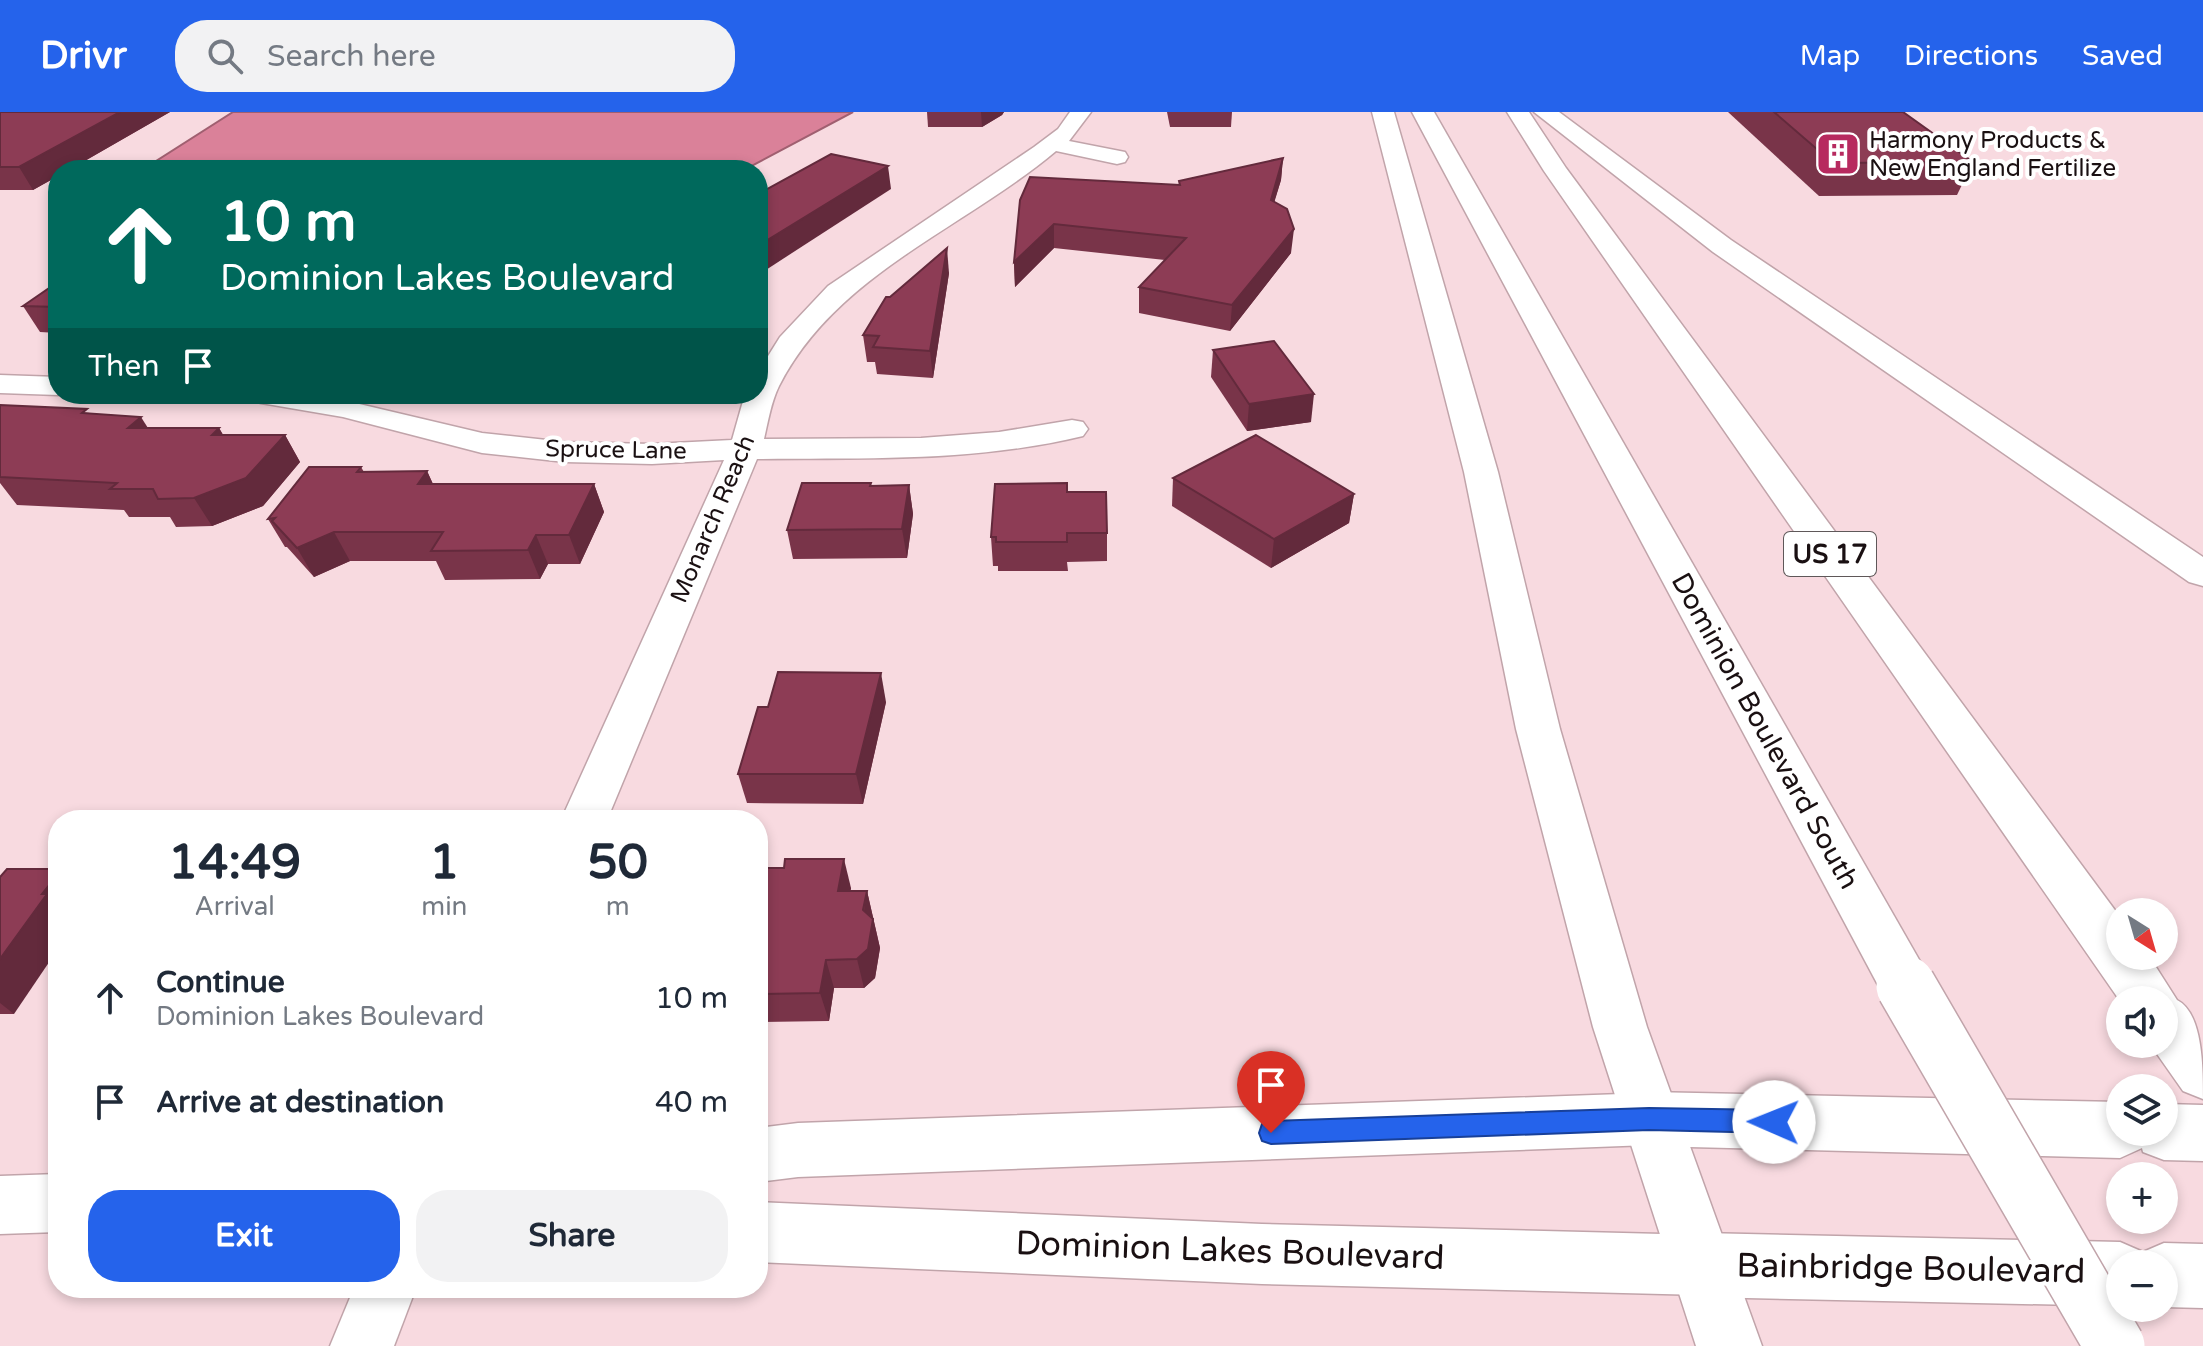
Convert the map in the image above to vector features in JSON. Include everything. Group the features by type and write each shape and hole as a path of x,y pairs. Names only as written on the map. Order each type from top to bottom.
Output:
{"main road":[{"path":"1383,112 1481,472 1538,729 1620,1027 1729,1346"},
{"name":"Dominion Boulevard South","path":"1423,112 1906,986 2115,1346"},
{"name":"US 17","path":"1518,112 1574,196 2140,986"},
{"path":"1545,112 1722,246 2203,574"},
{"name":"US 17","path":"2178,1038 2203,1073"},
{"path":"1649,1119 2106,1130"},
{"path":"2178,1132 2203,1133"},
{"name":"Bainbridge Boulevard","path":"1702,1265 2106,1274"},
{"path":"2178,1275 2203,1276"}],"street":[{"name":"Monarch Reach","path":"768,379 794,337 837,292 1052,144 1081,112"},
{"path":"1052,144 1117,157"},
{"path":"0,384 48,386"},
{"name":"Spruce Lane","path":"322,404 482,443 565,452 623,454 745,449 921,448 999,442 1072,429"},
{"name":"Monarch Reach","path":"588,810 745,449 758,404"},
{"path":"768,1154 798,1150 1649,1119"},
{"path":"0,1205 48,1203"},
{"name":"Dominion Lakes Boulevard","path":"768,1232 1262,1254 1702,1265"},
{"path":"362,1346 381,1298"}],"shaded area":[{"path":"233,112 853,112 763,160 158,160"}],"building":[{"path":"0,112 120,112 19,167 0,167"},
{"path":"1774,112 1903,112 1973,162 1833,163"},
{"path":"831,154 888,166 768,240 768,189"},
{"path":"1283,158 1271,200 1287,209 1294,229 1232,305 1139,287 1186,238 1054,224 1014,262 1020,200 1030,177 1180,185 1179,181"},
{"path":"947,248 930,351 873,347 879,336 863,335 886,297 890,297"},
{"path":"48,289 48,307 23,306"},
{"path":"1274,341 1314,394 1249,404 1213,350"},
{"path":"0,405 87,409 82,413 141,417 128,428 219,428 212,435 285,435 246,478 194,498 158,499 153,489 110,489 117,483 0,477"},
{"path":"1256,435 1354,494 1274,539 1173,478"},
{"path":"309,467 361,467 357,472 427,471 418,484 594,484 569,535 536,535 528,550 431,551 443,532 334,532 297,548 272,521 275,518 268,519"},
{"path":"802,483 909,485 902,529 787,530"},
{"path":"1067,483 1067,492 1106,492 1107,533 1067,533 1067,542 996,542 996,537 991,537 995,484"},
{"path":"778,672 881,673 856,774 738,774 758,707 768,707"},
{"path":"785,859 844,859 838,891 867,891 863,910 873,919 868,949 857,959 826,960 820,993 768,994 768,868 784,868"},
{"path":"7,869 48,869 48,886 42,894 47,894 0,959 0,877"}],"place":[{"name":"Harmony Products & New England Fertilize","path":"1838,154"}],"route":[{"path":"1271,1133 1649,1119 1774,1122"}]}
